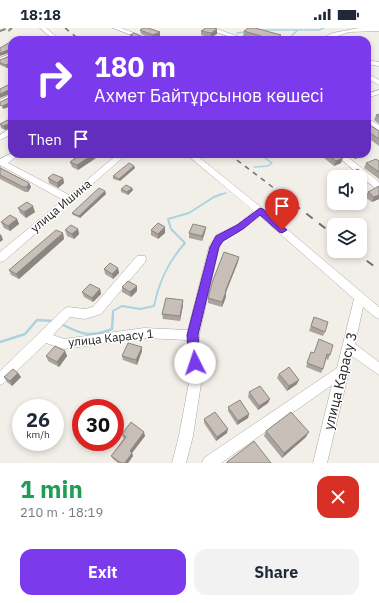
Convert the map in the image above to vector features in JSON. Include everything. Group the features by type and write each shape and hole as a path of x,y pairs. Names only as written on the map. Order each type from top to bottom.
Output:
{"street":[{"path":"43,28 53,36"},
{"path":"116,28 138,36"},
{"path":"208,28 233,36"},
{"path":"333,31 379,29"},
{"name":"улица Ишина","path":"0,258 117,158"},
{"path":"195,158 260,211 379,314"},
{"path":"344,158 379,186"},
{"path":"1,162 69,199"},
{"path":"179,463 186,436 196,377 193,335 214,247 220,238 240,227 260,211"},
{"path":"0,379 44,337 52,326 68,312 85,314 97,311 141,259"},
{"name":"улица Карасу 3","path":"323,460 360,298"},
{"name":"улица Карасу 1","path":"44,337 64,344 144,333 193,335"},
{"path":"349,347 379,369"},
{"path":"209,463 344,370"}],"building":[{"path":"143,28 160,32 153,35 140,30"},
{"path":"206,28 217,29 211,33 201,31"},
{"path":"248,28 255,28 281,35 261,36 244,31"},
{"path":"134,33 141,36 133,36 130,35"},
{"path":"8,43 8,50 0,53 0,48"},
{"path":"8,57 8,64 6,65 0,63 0,60"},
{"path":"8,85 8,90 0,94 0,89"},
{"path":"8,98 8,104 2,106 0,105 0,102"},
{"path":"8,120 8,124 3,126 0,124"},
{"path":"371,126 379,131 379,139 371,134"},
{"path":"76,158 88,158 77,165 70,162"},
{"path":"332,158 343,158 336,161"},
{"path":"376,159 379,161 379,172 366,163"},
{"path":"129,163 134,166 119,179 113,176"},
{"path":"0,168 29,183 27,187 23,187 0,175"},
{"path":"53,174 63,178 57,183 48,178"},
{"path":"126,185 132,188 127,192 121,189"},
{"path":"379,186 379,195 374,197 368,192"},
{"path":"99,188 105,191 79,216 72,213"},
{"path":"27,202 33,206 24,212 18,208"},
{"path":"10,215 17,219 8,226 1,222"},
{"path":"158,223 165,227 158,234 151,230"},
{"path":"193,224 206,227 202,236 189,233"},
{"path":"71,225 78,229 72,234 65,230"},
{"path":"56,230 63,233 16,274 9,270"},
{"path":"224,252 239,257 222,302 208,298"},
{"path":"110,263 118,268 112,274 104,269"},
{"path":"128,281 137,286 130,292 122,287"},
{"path":"90,284 100,289 92,298 82,292"},
{"path":"166,298 183,300 180,316 162,314"},
{"path":"314,317 328,322 325,332 311,326"},
{"path":"319,339 333,345 330,355 327,354 323,369 307,363 311,352 314,353"},
{"path":"128,343 142,347 136,360 122,356"},
{"path":"55,346 65,351 57,362 46,356"},
{"path":"289,367 299,380 289,386 279,374"},
{"path":"13,369 18,373 10,381 4,377"},
{"path":"260,386 270,399 259,406 249,392"},
{"path":"240,400 249,414 238,421 228,407"},
{"path":"215,412 228,429 217,437 204,419"},
{"path":"291,412 309,432 284,453 266,431"},
{"path":"131,422 144,432 130,451 132,453 125,463 121,463 111,456 115,451 124,451 124,440 126,437 124,436 124,431"},
{"path":"254,441 271,463 227,463 227,462"}],"waterway":[{"path":"298,30 319,30 324,28"},
{"path":"262,30 298,30"},
{"path":"291,36 298,30"},
{"path":"237,33 245,32"},
{"path":"254,167 268,166 272,163 265,158"},
{"path":"220,195 226,193"},
{"path":"113,313 113,311 122,306 140,309 154,306 165,272 185,243 171,229 168,219 189,213 220,195"},
{"path":"61,324 86,334 104,332 112,329 113,313"},
{"path":"0,342 25,334 37,320 53,321"}],"railway":[{"path":"65,28 75,36"},
{"path":"234,158 283,195"},
{"path":"281,194 327,230"},
{"path":"363,258 379,270"}],"route":[{"path":"195,363 193,335 214,247 220,238 240,227 260,211 282,230"}]}
